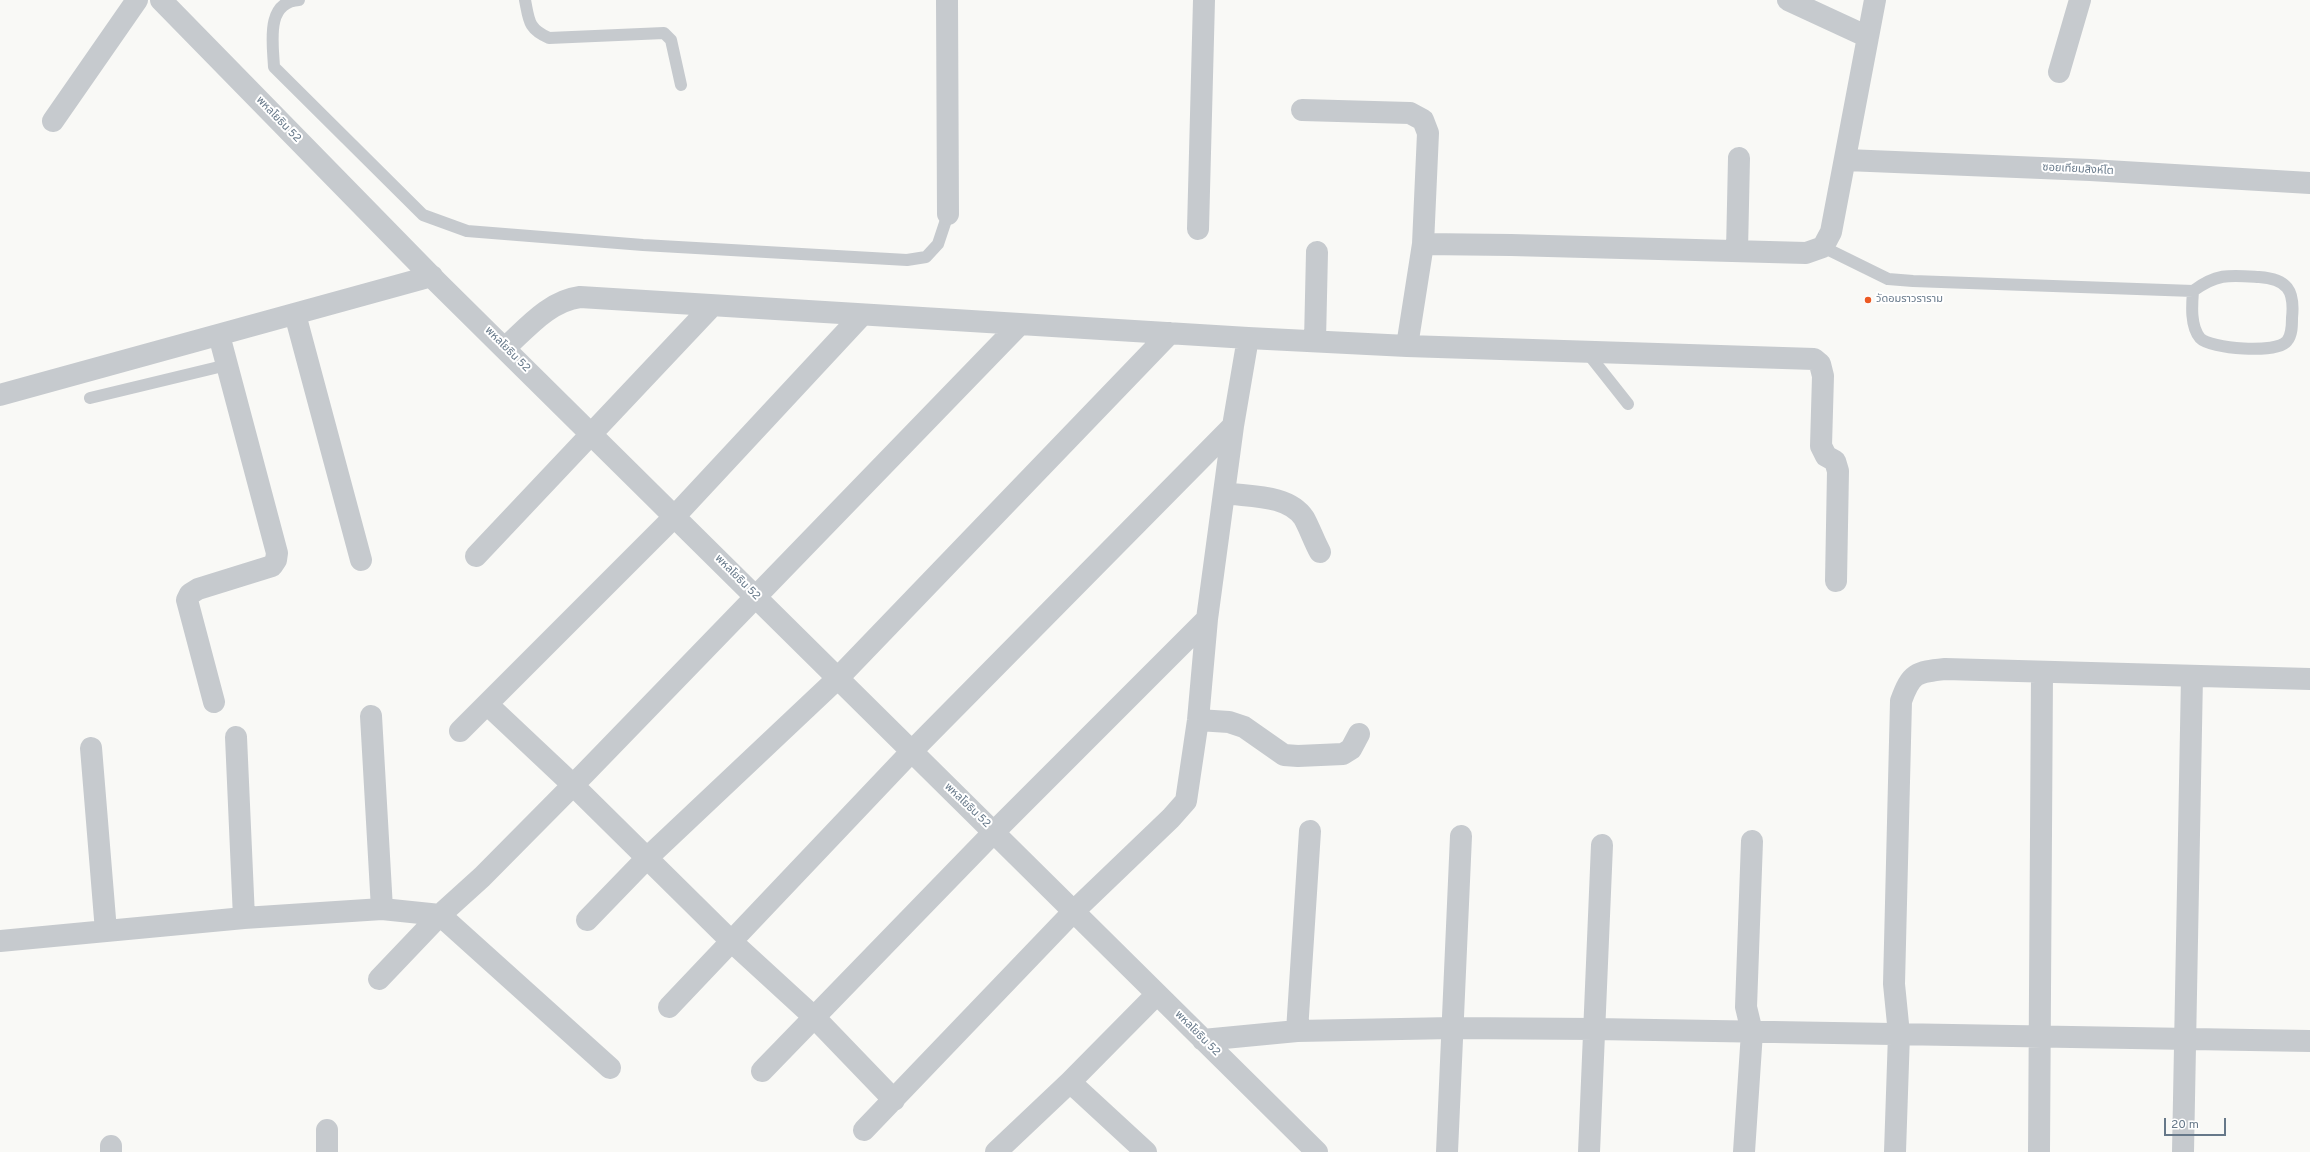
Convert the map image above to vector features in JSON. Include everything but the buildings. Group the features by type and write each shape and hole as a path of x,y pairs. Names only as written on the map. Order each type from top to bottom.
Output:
{"street":[{"path":"53,121 137,0"},
{"name":"พหลโยธิน 52","path":"161,0 432,276 911,752 994,832 1317,1152"},
{"path":"948,0 948,214"},
{"path":"1198,228 1204,0"},
{"path":"1788,0 1868,37"},
{"path":"1423,244 1806,253 1823,247 1831,232 1846,160 1875,0"},
{"path":"2059,72 2080,0"},
{"path":"1302,110 1410,113 1423,120 1428,133 1423,244 1407,346"},
{"path":"1736,251 1739,158"},
{"name":"ซอยเทียมสิงห์โต","path":"1846,160 2090,170 2310,183"},
{"path":"1315,341 1317,252"},
{"path":"0,396 432,276"},
{"path":"505,348 555,304 568,298 580,297 862,316 1407,346 1814,359 1820,364 1823,376 1822,446 1826,456 1835,461 1838,471 1836,581"},
{"path":"476,556 592,435 712,306"},
{"path":"295,314 361,560"},
{"path":"460,731 488,705 674,516 862,316"},
{"path":"379,979 440,915 482,877 573,785 1019,325"},
{"path":"587,920 646,859 838,678 1170,333"},
{"path":"214,702 188,600 190,594 198,589 272,566 276,560 276,553 219,335"},
{"path":"864,1130 1074,911 1186,802 1198,720 1207,619 1232,426 1248,338"},
{"path":"670,1007 911,752 1232,426"},
{"path":"1224,493 1282,501 1294,507 1304,518 1320,552"},
{"path":"762,1071 994,832 1207,619"},
{"path":"1895,1152 1899,1034 1894,984 1901,701 1908,681 1922,671 1945,669 2042,673 2310,679"},
{"path":"2039,1152 2042,673"},
{"path":"2183,1152 2192,676"},
{"path":"488,705 573,785 731,942 815,1018 894,1100"},
{"path":"371,716 382,908"},
{"path":"1198,720 1229,722 1244,727 1284,755 1298,756 1343,754 1351,749 1359,734"},
{"path":"236,737 244,918"},
{"path":"91,748 106,931"},
{"path":"1297,1031 1310,831"},
{"path":"1447,1152 1461,836"},
{"path":"1744,1152 1752,1032 1746,1006 1752,841"},
{"path":"1589,1152 1602,845"},
{"path":"0,941 244,918 382,908 440,915 610,1068"},
{"path":"996,1152 1070,1082 1157,994"},
{"path":"1204,1040 1297,1031 1453,1028 2310,1041"},
{"path":"1070,1082 1146,1152"},
{"path":"327,1130 327,1152"}],"lane":[{"path":"299,0 293,0 277,11 273,24 274,67 423,215 467,231 643,245 908,260 926,256 938,244 948,214"},
{"path":"525,0 529,23 538,33 549,38 664,33 671,40 682,85"},
{"path":"1823,247 1888,279 2193,290 2208,280 2231,275 2275,278 2289,289 2294,303 2291,331 2286,342 2275,348 2263,349 2211,344 2200,338 2196,330 2192,303 2193,290"},
{"path":"1586,351 1628,404"},
{"path":"90,398 227,365"}],"place":[{"name":"วัดอมราวราราม","path":"1868,300"}]}
